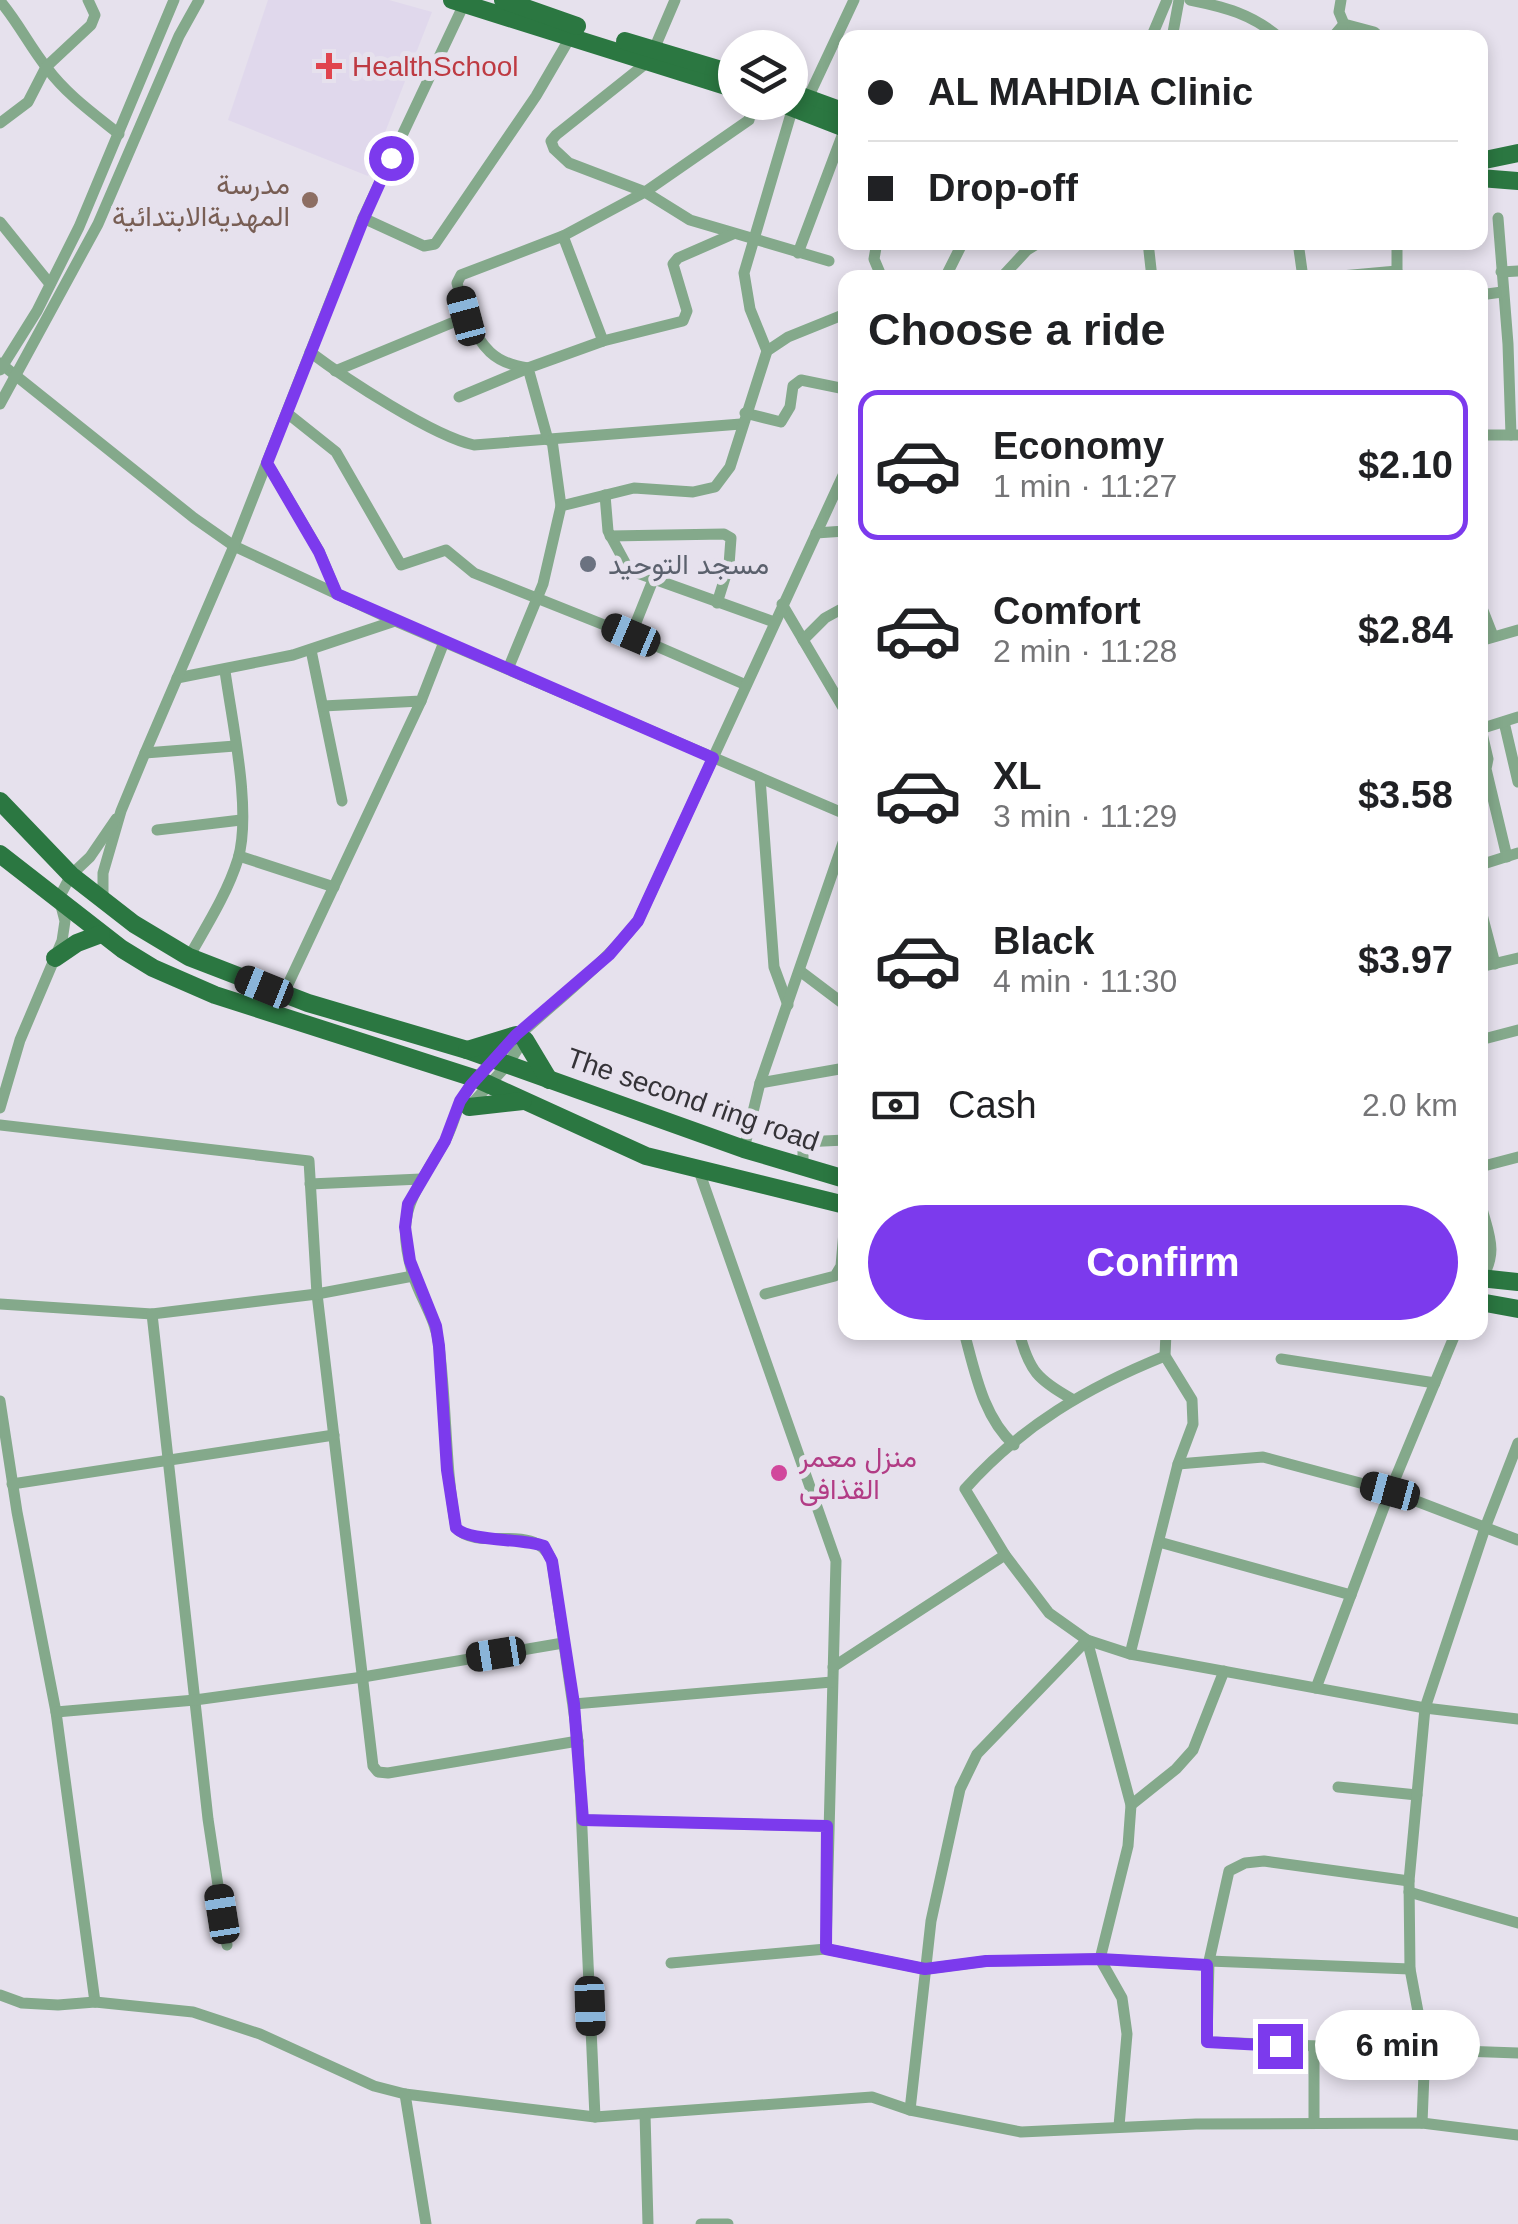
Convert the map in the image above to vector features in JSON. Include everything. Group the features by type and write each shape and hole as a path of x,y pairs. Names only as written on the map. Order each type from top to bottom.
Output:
{"main road":[{"path":"503,0 718,83"},
{"path":"461,1 571,36 718,70"},
{"path":"808,105 838,111"},
{"path":"808,109 838,124"},
{"path":"1488,159 1518,153"},
{"path":"1488,179 1515,181"},
{"name":"The second ring road","path":"0,801 71,875 134,924 189,957 283,995 468,1050 744,1148 838,1177"},
{"name":"The second ring road","path":"0,854 60,898 100,934 153,968 215,995 483,1081 646,1156 838,1203"},
{"path":"55,958 100,934"},
{"path":"468,1050 523,1034 549,1080"},
{"path":"462,1113 529,1101"},
{"path":"1488,1280 1518,1282"},
{"path":"1488,1303 1518,1309"}],"street":[{"path":"0,123 28,102 46,67 91,24 95,15 88,0"},
{"path":"174,0 119,134 50,284 1,366 234,546 395,621 838,811"},
{"path":"0,404 98,224 179,36 199,0"},
{"path":"674,0 651,55 551,141 554,149 570,163 646,192 676,214 829,261"},
{"path":"808,78 854,0"},
{"path":"1154,30 1167,0"},
{"path":"1173,30 1179,0"},
{"path":"1190,0 1236,4 1271,30"},
{"path":"1342,0 1339,12 1344,24"},
{"path":"104,900 103,873 144,753 234,546 364,218 461,1"},
{"path":"7,6 46,67 74,98 119,134"},
{"path":"0,25 7,6"},
{"path":"1339,30 1344,24"},
{"path":"1344,24 1366,30"},
{"path":"364,218 424,246 435,244 536,96 571,36"},
{"path":"528,368 509,366 494,358 466,316 457,283 460,275 563,236 646,192 749,120"},
{"path":"561,506 634,488 693,492 715,487 730,467 767,351 744,285 744,273 789,120"},
{"path":"798,253 838,147"},
{"path":"1488,434 1514,435 1513,344 1502,292 1498,218"},
{"path":"0,222 50,284"},
{"path":"459,397 603,342 683,321 686,311 672,264 733,234"},
{"path":"563,236 603,342"},
{"path":"1008,270 1025,250"},
{"path":"1501,272 1518,270"},
{"path":"1488,295 1502,292"},
{"path":"336,371 466,316"},
{"path":"767,351 838,317"},
{"path":"310,352 336,371 462,442 492,446 743,419 781,422 790,407 793,386 801,380 838,388"},
{"path":"508,670 538,597 561,506 550,440 528,368"},
{"path":"287,414 336,452 401,565 446,550 469,571 746,685"},
{"path":"267,463 319,552 337,594"},
{"path":"595,2116 578,1741 552,1561 544,1546 514,1538 466,1536 456,1528 447,1470 439,1346 432,1316 413,1276 405,1218 421,1180 462,1113 460,1101 500,1063 523,1034 609,955 638,921 838,486"},
{"path":"605,495 604,512 610,536 629,570 774,622"},
{"path":"816,533 838,531"},
{"path":"610,536 724,534 731,538 717,603"},
{"path":"631,635 653,580"},
{"path":"782,604 838,700"},
{"path":"803,640 838,611"},
{"path":"177,678 311,650 395,621"},
{"path":"1488,623 1493,636"},
{"path":"1488,638 1518,630"},
{"path":"283,995 421,701 444,642"},
{"path":"311,650 342,801"},
{"path":"189,957 228,887 239,856 241,820 235,746 224,671"},
{"path":"323,706 421,701"},
{"path":"1488,727 1518,717"},
{"path":"1504,722 1518,782"},
{"path":"144,753 235,746"},
{"path":"1488,777 1512,855 1488,863"},
{"path":"760,778 774,967 788,1005"},
{"path":"0,1108 20,1040 55,958 65,921 60,898 71,875 90,857 122,811"},
{"path":"157,830 241,820"},
{"path":"239,856 334,886"},
{"path":"744,1148 760,1083 838,858"},
{"path":"1488,937 1495,964"},
{"path":"1488,966 1518,958"},
{"path":"800,971 838,990"},
{"path":"1488,1038 1518,1030"},
{"path":"760,1083 838,1069"},
{"path":"0,1125 305,1159 310,1166 317,1294 373,1766 378,1772 578,1741"},
{"path":"803,1167 802,1142 838,1140"},
{"path":"1488,1165 1518,1157"},
{"path":"698,1168 836,1562 826,1949"},
{"path":"310,1184 421,1180"},
{"path":"1488,1235 1492,1252 1488,1270"},
{"path":"765,1294 835,1276 838,1271"},
{"path":"0,1304 152,1314 317,1294 413,1276"},
{"path":"152,1314 208,1819 227,1945"},
{"path":"966,1340 989,1412 1001,1433 1014,1445"},
{"path":"1021,1340 1025,1356 1038,1377 1072,1399"},
{"path":"1130,1654 1178,1464 1193,1424 1194,1407 1165,1356 1166,1340"},
{"path":"1316,1688 1390,1491 1453,1340"},
{"path":"1165,1356 1108,1378 1072,1399 965,1489 1004,1555 1049,1612 1087,1640 1130,1654 1425,1708 1517,1715"},
{"path":"1281,1359 1435,1383"},
{"path":"0,1402 56,1712 95,2002"},
{"path":"12,1484 334,1435"},
{"path":"1422,2123 1424,2050 1410,1968 1409,1886 1425,1708 1518,1443"},
{"path":"1178,1464 1262,1457 1390,1491 1518,1540"},
{"path":"1159,1542 1351,1595"},
{"path":"833,1667 1004,1555"},
{"path":"1087,1640 1130,1805 1128,1846 1100,1959 1122,1998 1127,2034 1119,2126"},
{"path":"910,2110 931,1921 960,1789 977,1754 1087,1640"},
{"path":"56,1712 194,1700 564,1644"},
{"path":"1130,1805 1176,1769 1193,1750 1224,1671"},
{"path":"574,1704 832,1682"},
{"path":"1338,1787 1417,1795"},
{"path":"583,1820 827,1826"},
{"path":"1518,1923 1409,1886 1264,1861 1245,1862 1229,1870 1208,1963 1207,2042 1518,2053"},
{"path":"670,1963 826,1949 925,1969 986,1961 1100,1959 1410,1968"},
{"path":"0,1995 22,2003 95,2002 166,2008 222,2020 374,2086 406,2094 595,2116 872,2097 910,2110 1021,2132 1314,2122 1422,2123 1518,2134"},
{"path":"1314,2047 1314,2122"},
{"path":"406,2094 426,2224"},
{"path":"644,2114 648,2224"},
{"path":"701,2224 728,2224"}],"shaded area":[{"name":"HealthSchool","path":"268,0 389,0 432,12 368,176 228,120"}],"place":[{"name":"HealthSchool","path":"329,66"},
{"name":"مدرسة المهديةالابتدائية","path":"310,200"},
{"name":"مسجد التوحيد","path":"588,564"},
{"name":"منزل معمر القذافى","path":"779,1473"}],"route":[{"path":"391,158 267,463 330,572 337,594 713,758 638,921 609,955 516,1035 471,1085 460,1101 445,1141 414,1190 405,1218 413,1276 436,1326 447,1470 456,1528 466,1536 514,1538 544,1546 552,1561 574,1704 583,1820 827,1826 826,1949 925,1969 986,1961 1100,1959 1207,1965 1207,2042 1280,2046"}]}
